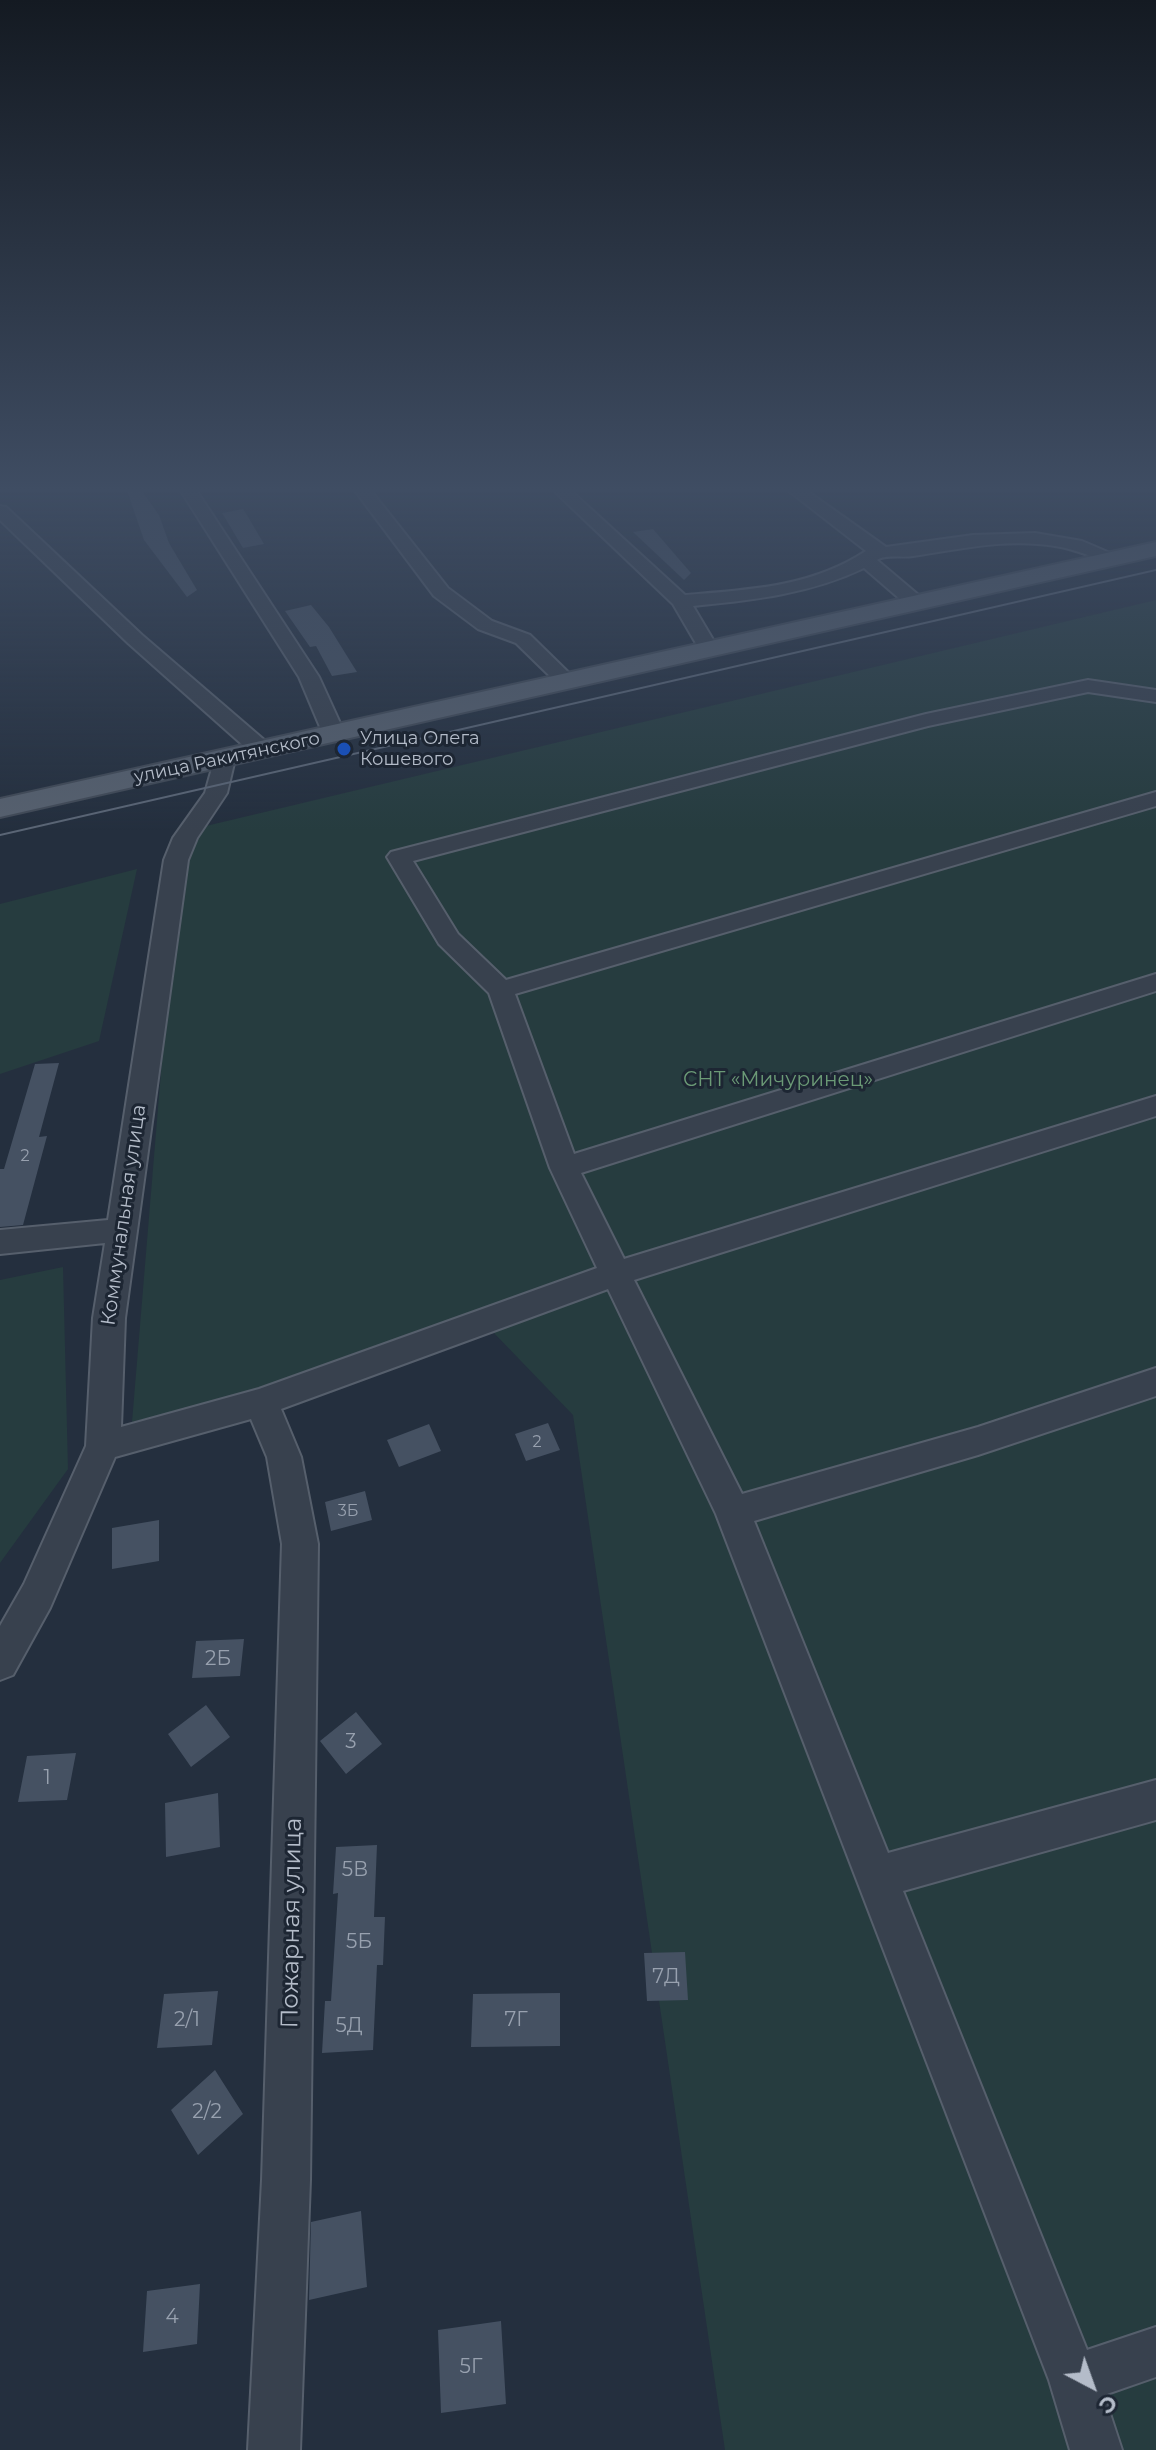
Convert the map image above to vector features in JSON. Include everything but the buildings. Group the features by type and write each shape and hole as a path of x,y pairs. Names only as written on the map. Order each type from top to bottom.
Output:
{"main road":[{"name":"улица Ракитянского","path":"0,808 913,602"}],"street":[{"path":"96,602 262,750"},
{"path":"261,602 309,677 334,734"},
{"path":"455,602 485,625 523,639 565,680"},
{"path":"682,602 708,648"},
{"path":"1096,2450 1074,2380 733,1512 564,1168 501,990 448,939 399,857 926,720 1088,686 1156,696"},
{"name":"Коммунальная улица","path":"0,1662 37,1596 103,1446 109,1318 176,860 185,838 216,793 224,759"},
{"path":"501,990 1156,799"},
{"path":"564,1168 1156,982"},
{"path":"103,1446 261,1402 614,1274 1156,1106"},
{"path":"0,1242 120,1230"},
{"path":"733,1512 978,1441 1156,1382"},
{"name":"Пожарная улица","path":"261,1402 284,1457 300,1544 286,2180 274,2450"},
{"path":"877,1877 1156,1800"},
{"path":"1074,2380 1156,2352"}],"green space":[{"name":"СНТ «Мичуринец»","path":"1156,602 1156,2450 725,2450 573,1415 493,1332 132,1422 178,867 206,826"},
{"path":"137,869 99,1041 0,1074 0,904"},
{"path":"63,1267 68,1469 0,1563 0,1280"}],"tram line":[{"path":"0,835 1015,602"}],"place":[{"name":"Улица Олега Кошевого","path":"344,749"}]}
